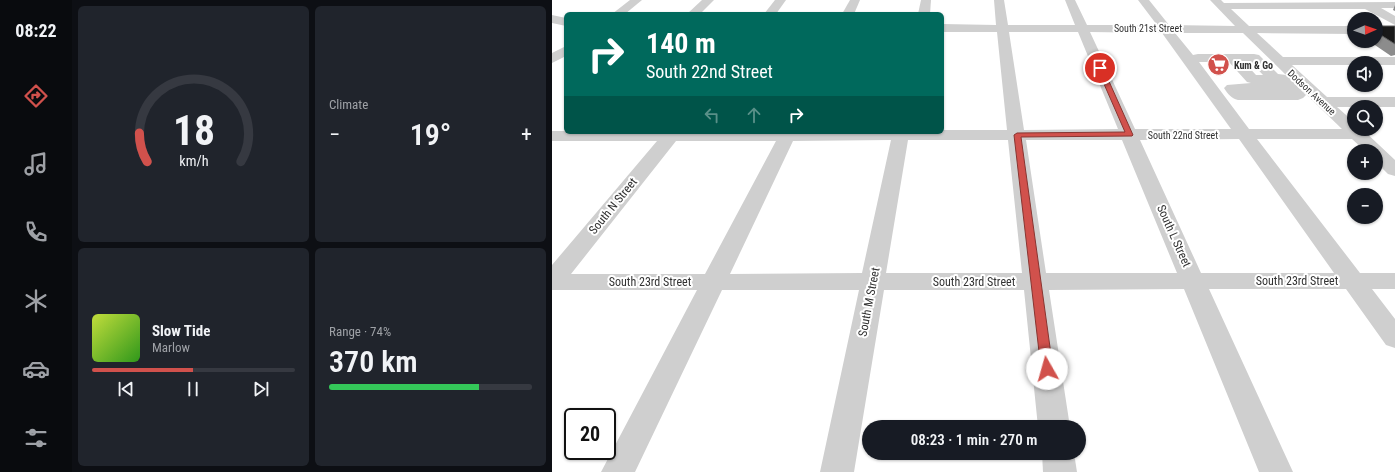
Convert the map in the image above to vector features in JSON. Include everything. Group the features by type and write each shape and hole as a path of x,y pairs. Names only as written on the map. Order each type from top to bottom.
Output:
{"street":[{"path":"621,12 637,0"},
{"path":"696,12 709,0"},
{"path":"772,12 781,0"},
{"path":"849,12 854,0"},
{"path":"924,12 926,0"},
{"path":"999,0 1053,420"},
{"name":"South L Street","path":"1070,0 1194,281 1276,472"},
{"path":"1143,0 1182,33 1210,71 1244,134 1395,338"},
{"path":"1363,2 1393,27"},
{"path":"1218,3 1363,2 1395,5"},
{"name":"Dodson Avenue","path":"1218,3 1246,38 1278,60 1288,83"},
{"path":"552,19 564,22"},
{"name":"South 21st Street","path":"944,28 1083,28 1246,38"},
{"path":"1246,38 1347,31"},
{"path":"552,59 564,51"},
{"path":"1210,71 1233,58 1395,61"},
{"path":"1233,58 1252,79 1288,83"},
{"path":"1254,58 1288,83 1318,97 1395,102"},
{"path":"1210,71 1249,75"},
{"name":"Dodson Avenue","path":"1318,97 1347,125"},
{"name":"South 22nd Street","path":"557,136 672,134 1347,134"},
{"name":"South N Street","path":"552,281 672,134"},
{"path":"618,472 712,282 788,134"},
{"name":"South M Street","path":"837,472 901,134"},
{"name":"Dodson Avenue","path":"1360,136 1370,144"},
{"name":"Dodson Avenue","path":"1383,155 1395,170"},
{"name":"South 23rd Street","path":"552,281 1395,281"},
{"path":"1059,460 1060,472"}],"building":[{"path":"1383,26 1395,26 1395,44 1383,36"}],"place":[{"name":"Kum & Go","path":"1218,65"}],"route":[{"path":"1047,369 1017,135 1130,135 1100,68"}]}
